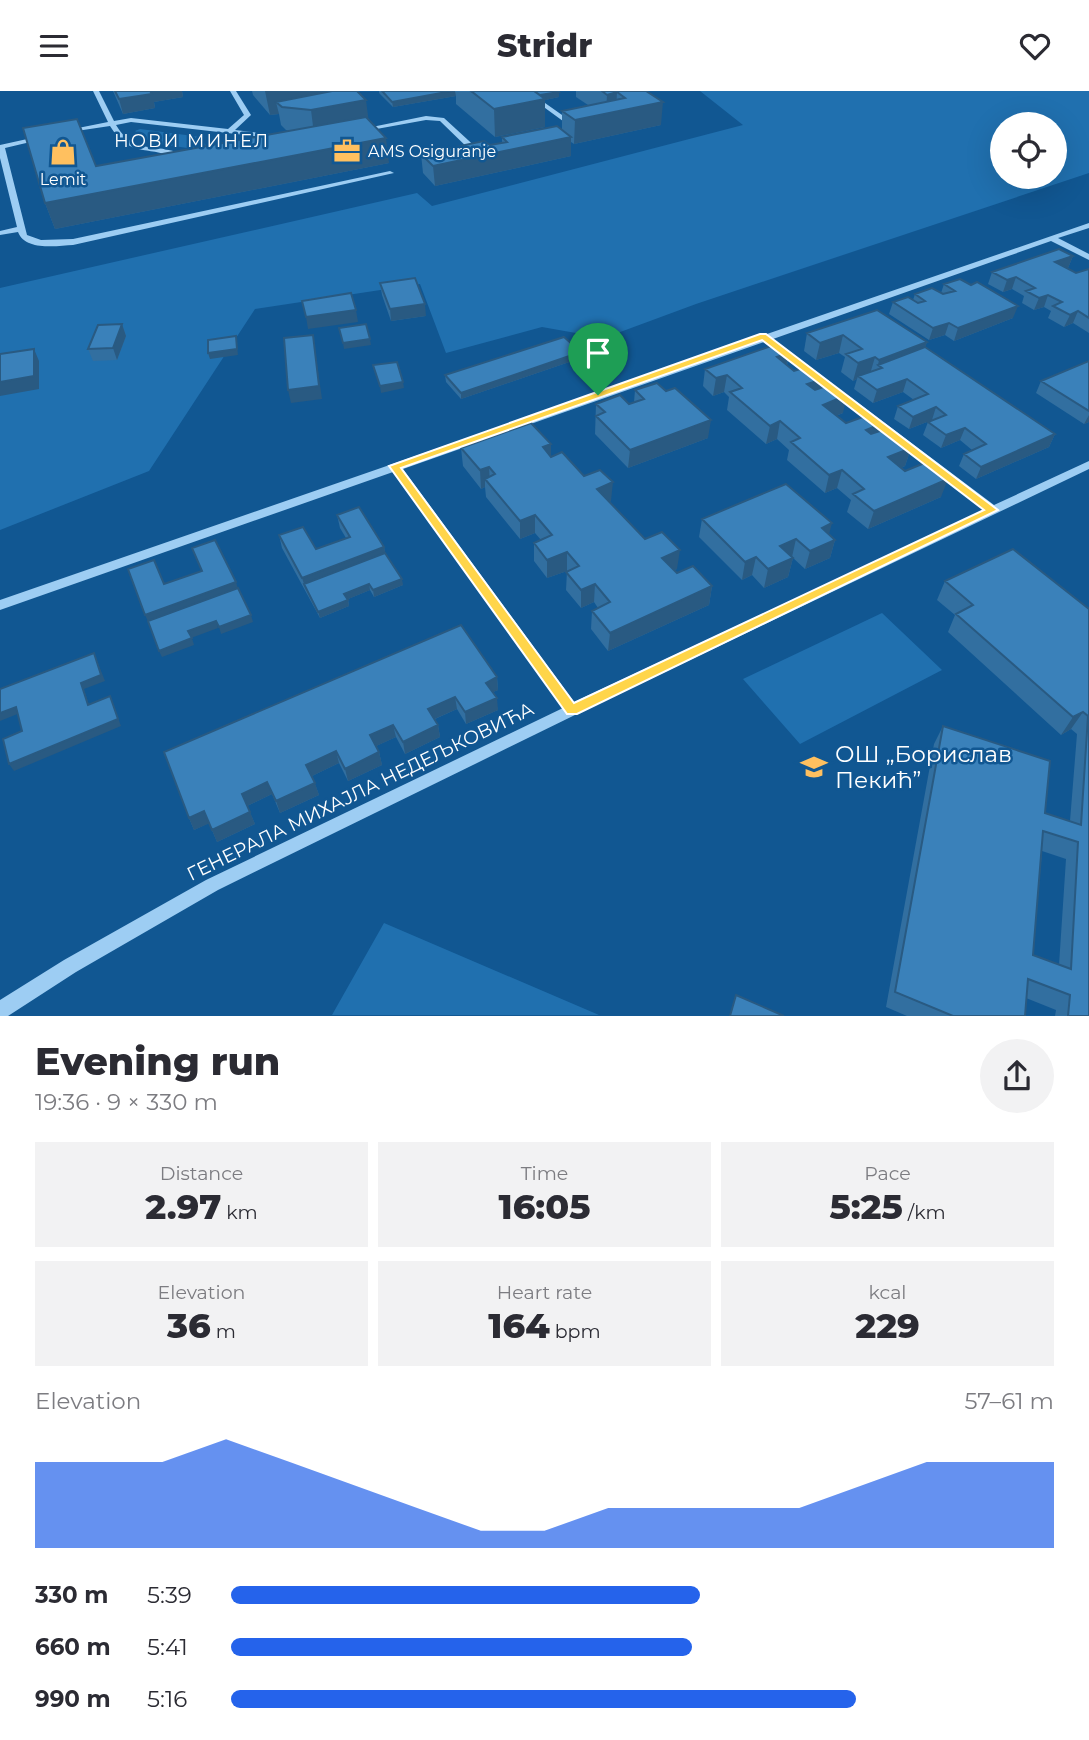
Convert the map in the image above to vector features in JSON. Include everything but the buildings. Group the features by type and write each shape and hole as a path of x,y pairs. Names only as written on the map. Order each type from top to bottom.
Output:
{"street":[{"path":"96,91 113,122 130,144 174,153 185,159 187,166"},
{"path":"229,132 248,115 233,91"},
{"path":"543,104 572,125 568,131"},
{"path":"352,132 434,118 447,121 476,151"},
{"path":"285,138 136,120 113,122 0,147 23,236 32,241 73,242 390,173"},
{"path":"464,153 489,148"},
{"path":"0,605 763,336 1089,225"},
{"path":"0,233 21,229"},
{"path":"1051,238 1089,257"},
{"path":"763,336 992,510"},
{"name":"ГЕНЕРАЛА МИХАЈЛА НЕДЕЉКОВИЋА","path":"0,1010 70,966 212,885 572,710 1089,465"},
{"path":"395,466 572,710"}],"shaded area":[{"path":"700,91 1089,91 1089,173 1067,180 1067,112 990,112 990,189 1041,189 696,304 604,338 542,327 446,353 420,284 255,309 149,471 0,530 0,288 417,193 432,206 743,125"},
{"path":"140,129 201,137 209,151 152,143 135,131"},
{"path":"882,613 942,670 800,744 743,679"},
{"path":"384,923 599,1015 332,1015"}],"place":[{"name":"AMS Osiguranje","path":"347,151"},
{"name":"Lemit","path":"63,152"},
{"name":"ОШ „Борислав Пекић”","path":"814,767"}],"district":[{"name":"НОВИ МИНЕЛ","path":"192,141"}],"route":[{"path":"763,336 992,510 572,710 395,466 598,395 763,336"}]}
